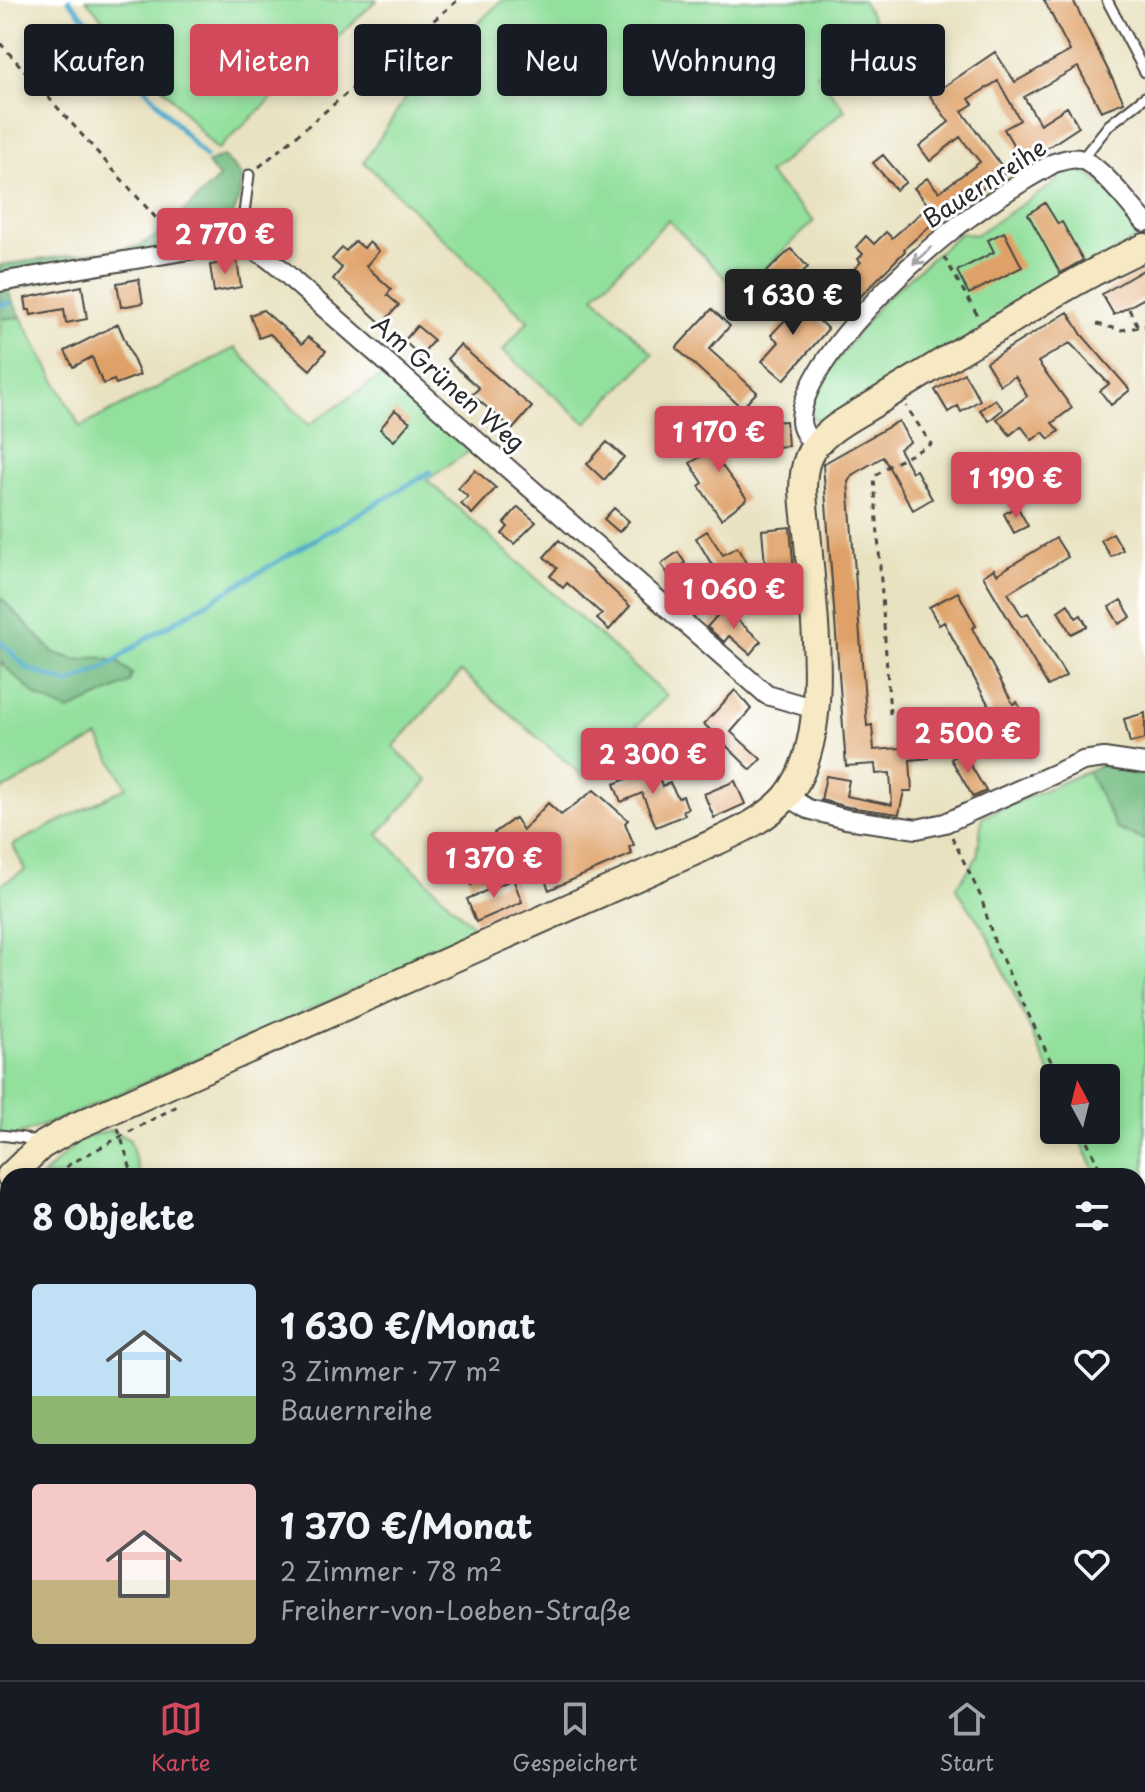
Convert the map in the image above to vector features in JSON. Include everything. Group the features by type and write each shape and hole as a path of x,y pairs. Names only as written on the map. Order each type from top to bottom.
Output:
{"main road":[{"path":"18,1168 41,1146 100,1115 735,833 774,808 787,796 807,758 815,709 817,657 804,487 808,457 815,446 832,430 988,335 1145,247"}],"street":[{"name":"Bauernreihe","path":"815,446 803,431 801,421 805,395 832,351 879,298 934,244 969,216 1054,163 1082,159 1093,166 1145,222"},
{"path":"0,282 240,243"},
{"name":"Am Grünen Weg","path":"240,243 272,260 767,695 815,709"},
{"path":"787,796 808,809 846,819 917,829 945,823 1083,761 1104,758 1145,764"}],"lane":[{"path":"1107,0 1145,72"},
{"path":"1082,159 1109,125 1145,97"},
{"path":"240,243 249,175"},
{"path":"0,1135 24,1138 41,1146"}],"path":[{"path":"249,175 458,0"},
{"path":"0,43 187,252"},
{"path":"934,244 988,335"},
{"path":"1129,309 1138,326"},
{"path":"1097,324 1121,330 1145,326"},
{"path":"890,714 874,477 931,444 896,391"},
{"path":"945,823 981,897 995,944 1052,1064"},
{"path":"66,1168 120,1135 130,1168"},
{"path":"1088,1144 1099,1168"}],"green space":[{"path":"86,0 377,0 338,37 338,24 190,24 190,96 275,96 217,150 170,96 174,96 174,24 107,24"},
{"path":"502,0 862,0 877,24 821,24 821,71 817,74 821,79 821,96 834,96 845,110 768,174 814,221 740,293 668,220 594,296 653,354 586,423 503,351 528,321 364,162 407,96 481,96 481,24 477,24"},
{"path":"223,156 242,176 240,188 230,220 208,242 7,290 21,317 0,319 0,265 139,246 163,231 219,178 207,163"},
{"path":"1071,166 1091,176 1108,192 1139,228 1137,238 826,423 815,419 808,409 810,395 882,302 960,233 975,235 1058,181 1056,170"},
{"path":"21,317 80,427 235,348 309,425 387,372 474,448 427,480 667,696 584,777 461,672 393,747 428,781 378,834 481,934 78,1112 0,1139 0,885 25,870 13,845 127,787 98,737 0,791 0,662 38,697 132,674 118,662 98,657 78,660 54,653 0,597 0,319"},
{"path":"0,597 54,653 78,660 98,657 118,662 132,674 129,683 68,711 38,697 0,662"},
{"path":"1101,765 1145,773 1145,840 1117,829 1088,771"},
{"path":"1088,771 1117,829 1145,840 1145,1168 1093,1168 1082,1144 1120,1144 1120,1064 1046,1064 987,934 956,888 977,857 982,817"},
{"path":"110,1130 130,1140 138,1168 50,1168 81,1139"}],"building":[{"path":"1044,0 1073,0 1124,102 1101,111 1078,67 1024,97 1040,124 1067,107 1079,127 1024,163 1004,129 1020,120 998,81 969,99 973,104 962,111 1006,172 969,198 962,189 935,213 914,188 927,178 939,192 980,162 960,137 930,161 919,146 949,122 930,96 945,96 945,86 995,52 1015,82 1070,51"},
{"path":"883,155 906,182 896,190 873,163"},
{"path":"1045,203 1058,224 1062,222 1083,260 1060,273 1028,214"},
{"path":"928,207 938,219 904,249 850,307 833,291 861,262 858,259 863,254 856,247 866,236 874,244 886,232 892,238"},
{"path":"1004,232 1022,267 969,294 957,271 994,252 988,240"},
{"path":"355,241 364,248 369,242 379,251 366,266 391,289 387,295 399,305 382,324 333,279 342,268 332,259 342,248 346,251"},
{"path":"791,249 808,267 779,294 762,276"},
{"path":"237,261 241,287 214,292 210,265"},
{"path":"1145,269 1145,298 1114,315 1102,294"},
{"path":"139,279 143,303 121,307 117,283"},
{"path":"82,286 87,319 66,323 64,309 31,315 27,310 25,298"},
{"path":"790,294 828,329 784,380 762,361 779,342 771,335 786,319 775,309"},
{"path":"712,309 730,326 709,349 757,392 742,408 676,348"},
{"path":"263,310 302,344 308,337 326,351 310,370 270,334 259,338 250,315"},
{"path":"1068,312 1082,335 1130,390 1111,405 1100,391 1109,384 1070,343 1038,362 1072,408 1052,423 1059,431 1049,439 1043,432 1032,440 1021,426 1010,435 997,419 1027,396 1015,376 1000,385 986,362"},
{"path":"118,324 140,375 116,384 114,380 103,384 92,357 73,367 65,351"},
{"path":"417,326 434,340 420,356 404,341"},
{"path":"460,345 532,407 513,429 472,395 479,388 447,359"},
{"path":"964,373 980,400 961,412 958,406 948,412 935,390"},
{"path":"995,399 1003,409 989,421 980,410"},
{"path":"395,410 410,422 394,441 380,429"},
{"path":"786,421 788,446 759,448 758,423"},
{"path":"899,421 910,442 899,449 912,472 916,470 932,499 913,510 883,457 852,475 848,482 867,726 872,725 874,750 928,746 929,758 910,760 912,791 904,791 899,814 821,800 826,776 849,780 846,796 892,805 890,773 876,774 875,764 846,766 823,464"},
{"path":"729,429 742,447 719,462 747,499 721,519 699,486 703,483 690,463 704,455 700,449"},
{"path":"607,442 624,457 604,480 587,464"},
{"path":"475,470 496,488 472,514 461,504 468,497 458,488"},
{"path":"1017,506 1028,526 1014,533 1004,514"},
{"path":"518,507 536,522 514,544 502,534 508,527 504,523"},
{"path":"614,508 629,521 619,532 604,519"},
{"path":"790,527 796,596 768,599 762,530"},
{"path":"707,531 723,555 737,547 764,594 738,608 696,538"},
{"path":"1113,533 1123,550 1111,557 1101,540"},
{"path":"1056,538 1068,557 1008,593 1022,616 1028,613 1066,676 1048,686 983,576 994,569 997,574"},
{"path":"559,540 630,606 609,630 597,619 602,614 567,583 563,588 550,576 557,568 544,557"},
{"path":"678,552 685,563 668,574 661,564"},
{"path":"958,592 976,626 972,628 1013,704 1017,702 1035,736 1007,751 997,733 1002,730 944,622 939,625 929,607"},
{"path":"1121,600 1131,617 1119,624 1109,607"},
{"path":"1068,604 1076,618 1081,615 1087,626 1071,634 1058,611"},
{"path":"724,608 761,641 750,654 729,636 724,642 707,627"},
{"path":"735,690 751,709 731,732 761,759 751,770 704,724"},
{"path":"1145,713 1145,739 1130,743 1124,719"},
{"path":"963,752 986,791 973,797 951,759"},
{"path":"654,767 662,786 670,783 678,798 683,796 688,809 683,810 685,815 656,827 642,793 621,802 614,784"},
{"path":"735,781 745,804 714,818 704,794"},
{"path":"594,790 628,820 625,823 634,845 629,847 632,854 549,890 540,868 550,863 538,837 471,885 460,858 496,836 494,833 515,818 523,830 548,803 561,815"},
{"path":"513,879 522,902 476,922 467,899"}],"waterway":[{"path":"69,0 205,157"},
{"path":"0,305 10,303"},
{"path":"0,641 28,669 69,683 106,667 147,638 430,472"}]}
